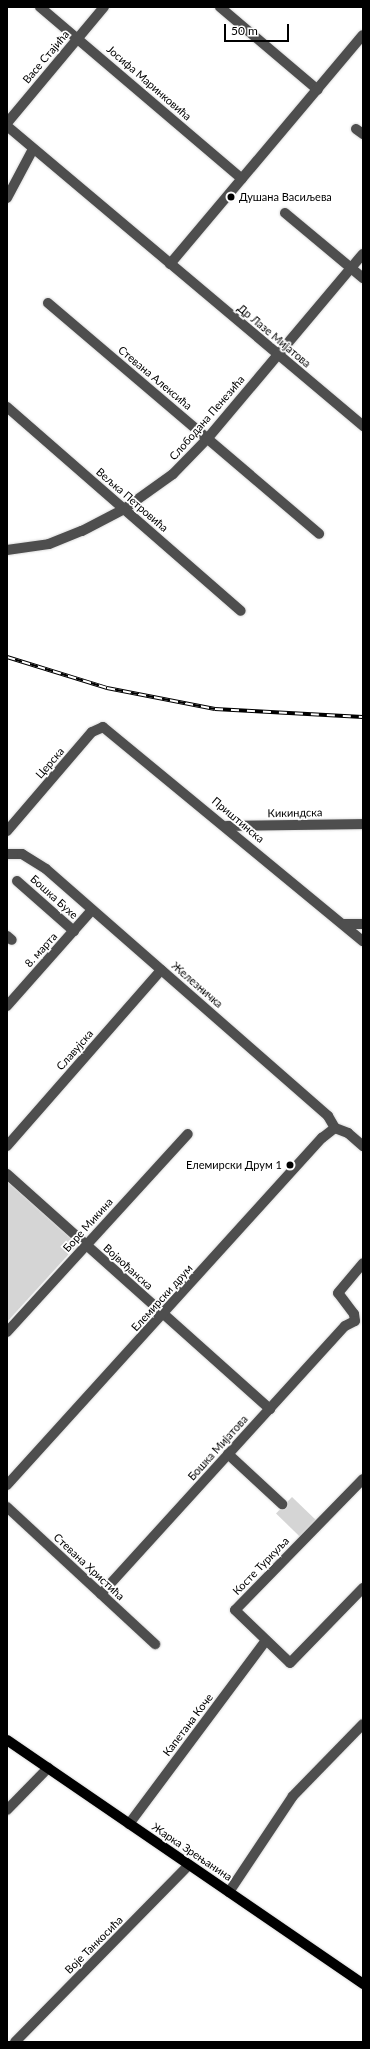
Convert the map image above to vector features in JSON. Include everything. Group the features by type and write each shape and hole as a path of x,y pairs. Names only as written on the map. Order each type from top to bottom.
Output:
{"main road":[{"name":"Жарка Зрењанина","path":"7,1740 363,1984"}],"street":[{"name":"Јосифа Маринковића","path":"40,7 242,179"},
{"name":"Васе Стајића","path":"7,123 104,7"},
{"path":"220,7 318,90"},
{"path":"7,126 170,264 363,35"},
{"path":"7,198 33,149"},
{"path":"285,213 363,278"},
{"name":"Слободана Пенезића","path":"7,550 59,541 124,509 173,474 207,439 363,254"},
{"name":"Др Лазе Мијатова","path":"170,264 363,426"},
{"name":"Стевана Алексића","path":"48,303 319,534"},
{"name":"Вељка Петровића","path":"7,407 241,611"},
{"name":"Церска","path":"7,831 92,732 103,727 116,736"},
{"name":"Приштинска","path":"116,736 227,826 363,941"},
{"name":"Кикиндска","path":"227,826 363,824"},
{"name":"Железничка","path":"7,846 7,854 15,853 34,860 328,1116 335,1128 348,1133 363,1146"},
{"name":"Бошка Бухе","path":"17,881 74,931"},
{"name":"8. марта","path":"7,1006 92,910"},
{"path":"344,924 363,924"},
{"name":"Славујска","path":"7,1146 160,970"},
{"name":"Елемирски друм","path":"7,1485 164,1315 322,1138 335,1128"},
{"name":"Боре Микина","path":"7,1332 188,1134"},
{"name":"Војвођанска","path":"7,1174 270,1409"},
{"path":"359,1322 338,1293 363,1264"},
{"name":"Бошка Мијатова","path":"101,1594 345,1326 359,1322"},
{"path":"228,1454 282,1504"},
{"name":"Косте Туркуља","path":"363,1479 235,1610 290,1663 363,1588"},
{"name":"Стевана Христића","path":"7,1507 154,1644"},
{"name":"Капетана Коче","path":"129,1824 266,1640"},
{"path":"229,1892 293,1796 363,1724"},
{"path":"7,1810 48,1768"},
{"name":"Воје Танкосића","path":"15,2042 189,1865"}],"shaded area":[{"path":"7,1181 78,1244 7,1322"},
{"path":"292,1497 320,1524 304,1541 276,1514"}],"railway":[{"path":"7,657 107,688 215,709 363,717"}],"place":[{"name":"Душана Васиљева","path":"231,197"},
{"name":"Елемирски Друм 1","path":"290,1165"}]}
